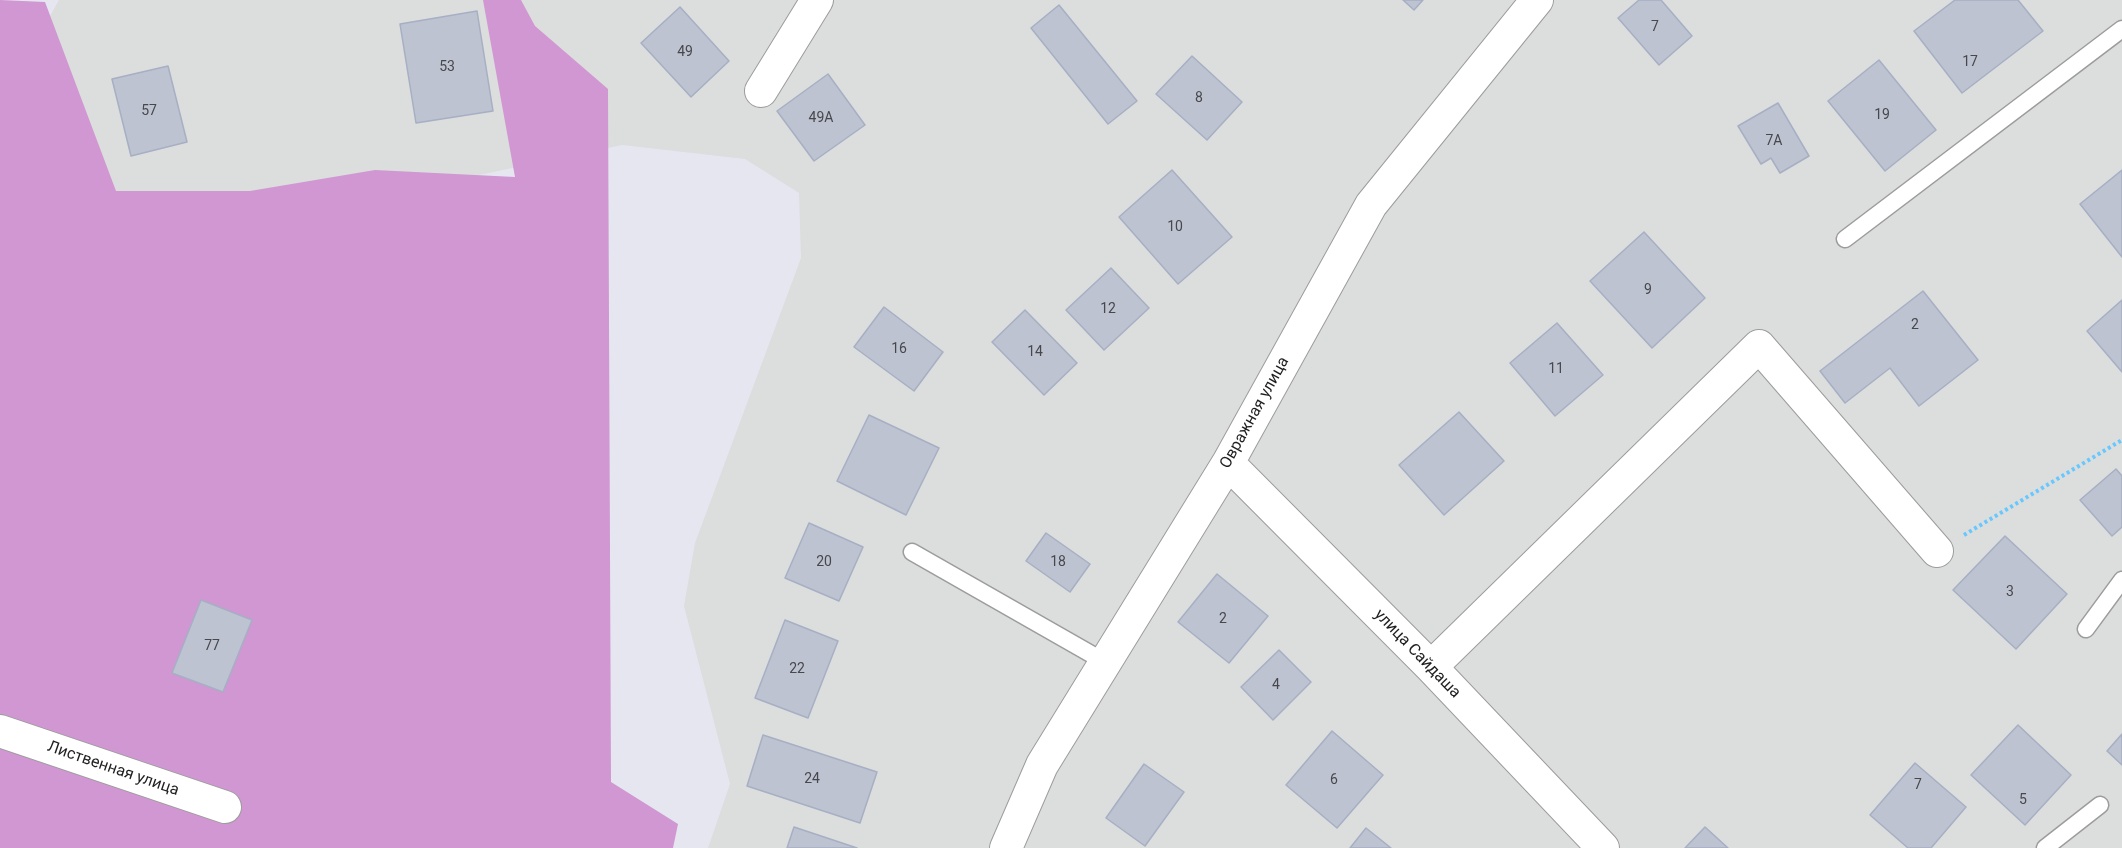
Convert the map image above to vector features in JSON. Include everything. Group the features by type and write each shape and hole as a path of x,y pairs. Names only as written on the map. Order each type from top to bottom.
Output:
{"street":[{"path":"761,91 817,0"},
{"name":"Овражная улица","path":"1006,848 1042,765 1228,463 1371,205 1537,0"},
{"path":"1431,667 1759,346 1937,551"},
{"name":"улица Сайдаша","path":"1228,463 1431,667 1603,848"},
{"name":"Лиственная улица","path":"0,731 225,807"}],"lane":[{"path":"1845,238 2122,29"},
{"path":"912,552 1105,662"},
{"path":"2086,629 2122,580"},
{"path":"2045,848 2100,805"}],"path":[{"path":"1937,551 2122,440"}],"shaded area":[{"path":"0,0 45,2 116,191 250,191 375,170 515,177 483,0 521,0 535,26 608,89 611,782 678,824 673,848 0,848"},
{"path":"59,0 2122,0 2122,848 708,848 730,784 684,606 695,543 801,258 799,193 745,159 622,145 198,234 78,195 6,94"}],"building":[{"path":"1403,0 1423,0 1414,10"},
{"path":"1639,0 1661,0 1692,36 1659,65 1618,18"},
{"path":"1955,0 2018,0 2043,31 1962,93 1914,31"},
{"path":"1059,5 1137,101 1108,124 1031,28"},
{"path":"680,7 729,61 691,97 641,43"},
{"path":"477,11 493,111 416,123 400,24"},
{"path":"1192,56 1242,102 1207,140 1156,94"},
{"path":"1879,60 1936,130 1885,171 1828,101"},
{"path":"168,66 187,142 131,156 112,79"},
{"path":"828,74 865,125 814,161 777,111"},
{"path":"1778,103 1809,156 1780,173 1771,158 1761,164 1738,126"},
{"path":"1172,170 1232,237 1178,284 1119,217"},
{"path":"2122,170 2122,257 2080,204"},
{"path":"1644,232 1705,298 1652,348 1590,281"},
{"path":"1111,268 1149,308 1104,350 1066,310"},
{"path":"1923,291 1978,360 1919,406 1890,368 1845,403 1820,371"},
{"path":"2122,300 2122,372 2087,331"},
{"path":"884,307 943,352 914,391 854,347"},
{"path":"1025,310 1077,363 1044,395 992,342"},
{"path":"1557,323 1603,375 1555,416 1510,363"},
{"path":"1459,412 1504,461 1444,515 1399,465"},
{"path":"869,415 939,448 906,515 837,481"},
{"path":"2116,469 2122,476 2122,527 2112,536 2080,500"},
{"path":"809,523 863,547 839,601 785,578"},
{"path":"1046,533 1090,564 1070,592 1026,561"},
{"path":"2005,536 2067,594 2016,649 1953,590"},
{"path":"1217,574 1268,616 1229,663 1178,622"},
{"path":"201,600 252,620 223,692 172,673"},
{"path":"785,620 838,641 808,718 755,698"},
{"path":"1279,650 1311,682 1273,720 1241,687"},
{"path":"2018,725 2071,775 2025,825 1971,775"},
{"path":"1332,731 1383,775 1337,828 1286,785"},
{"path":"2122,734 2122,765 2107,751"},
{"path":"763,735 877,772 860,823 747,786"},
{"path":"1915,763 1966,807 1931,848 1908,848 1870,815"},
{"path":"1144,764 1184,792 1145,846 1106,818"},
{"path":"794,827 857,848 787,848"},
{"path":"1705,827 1728,848 1685,848"},
{"path":"1366,828 1391,848 1350,848"}]}
